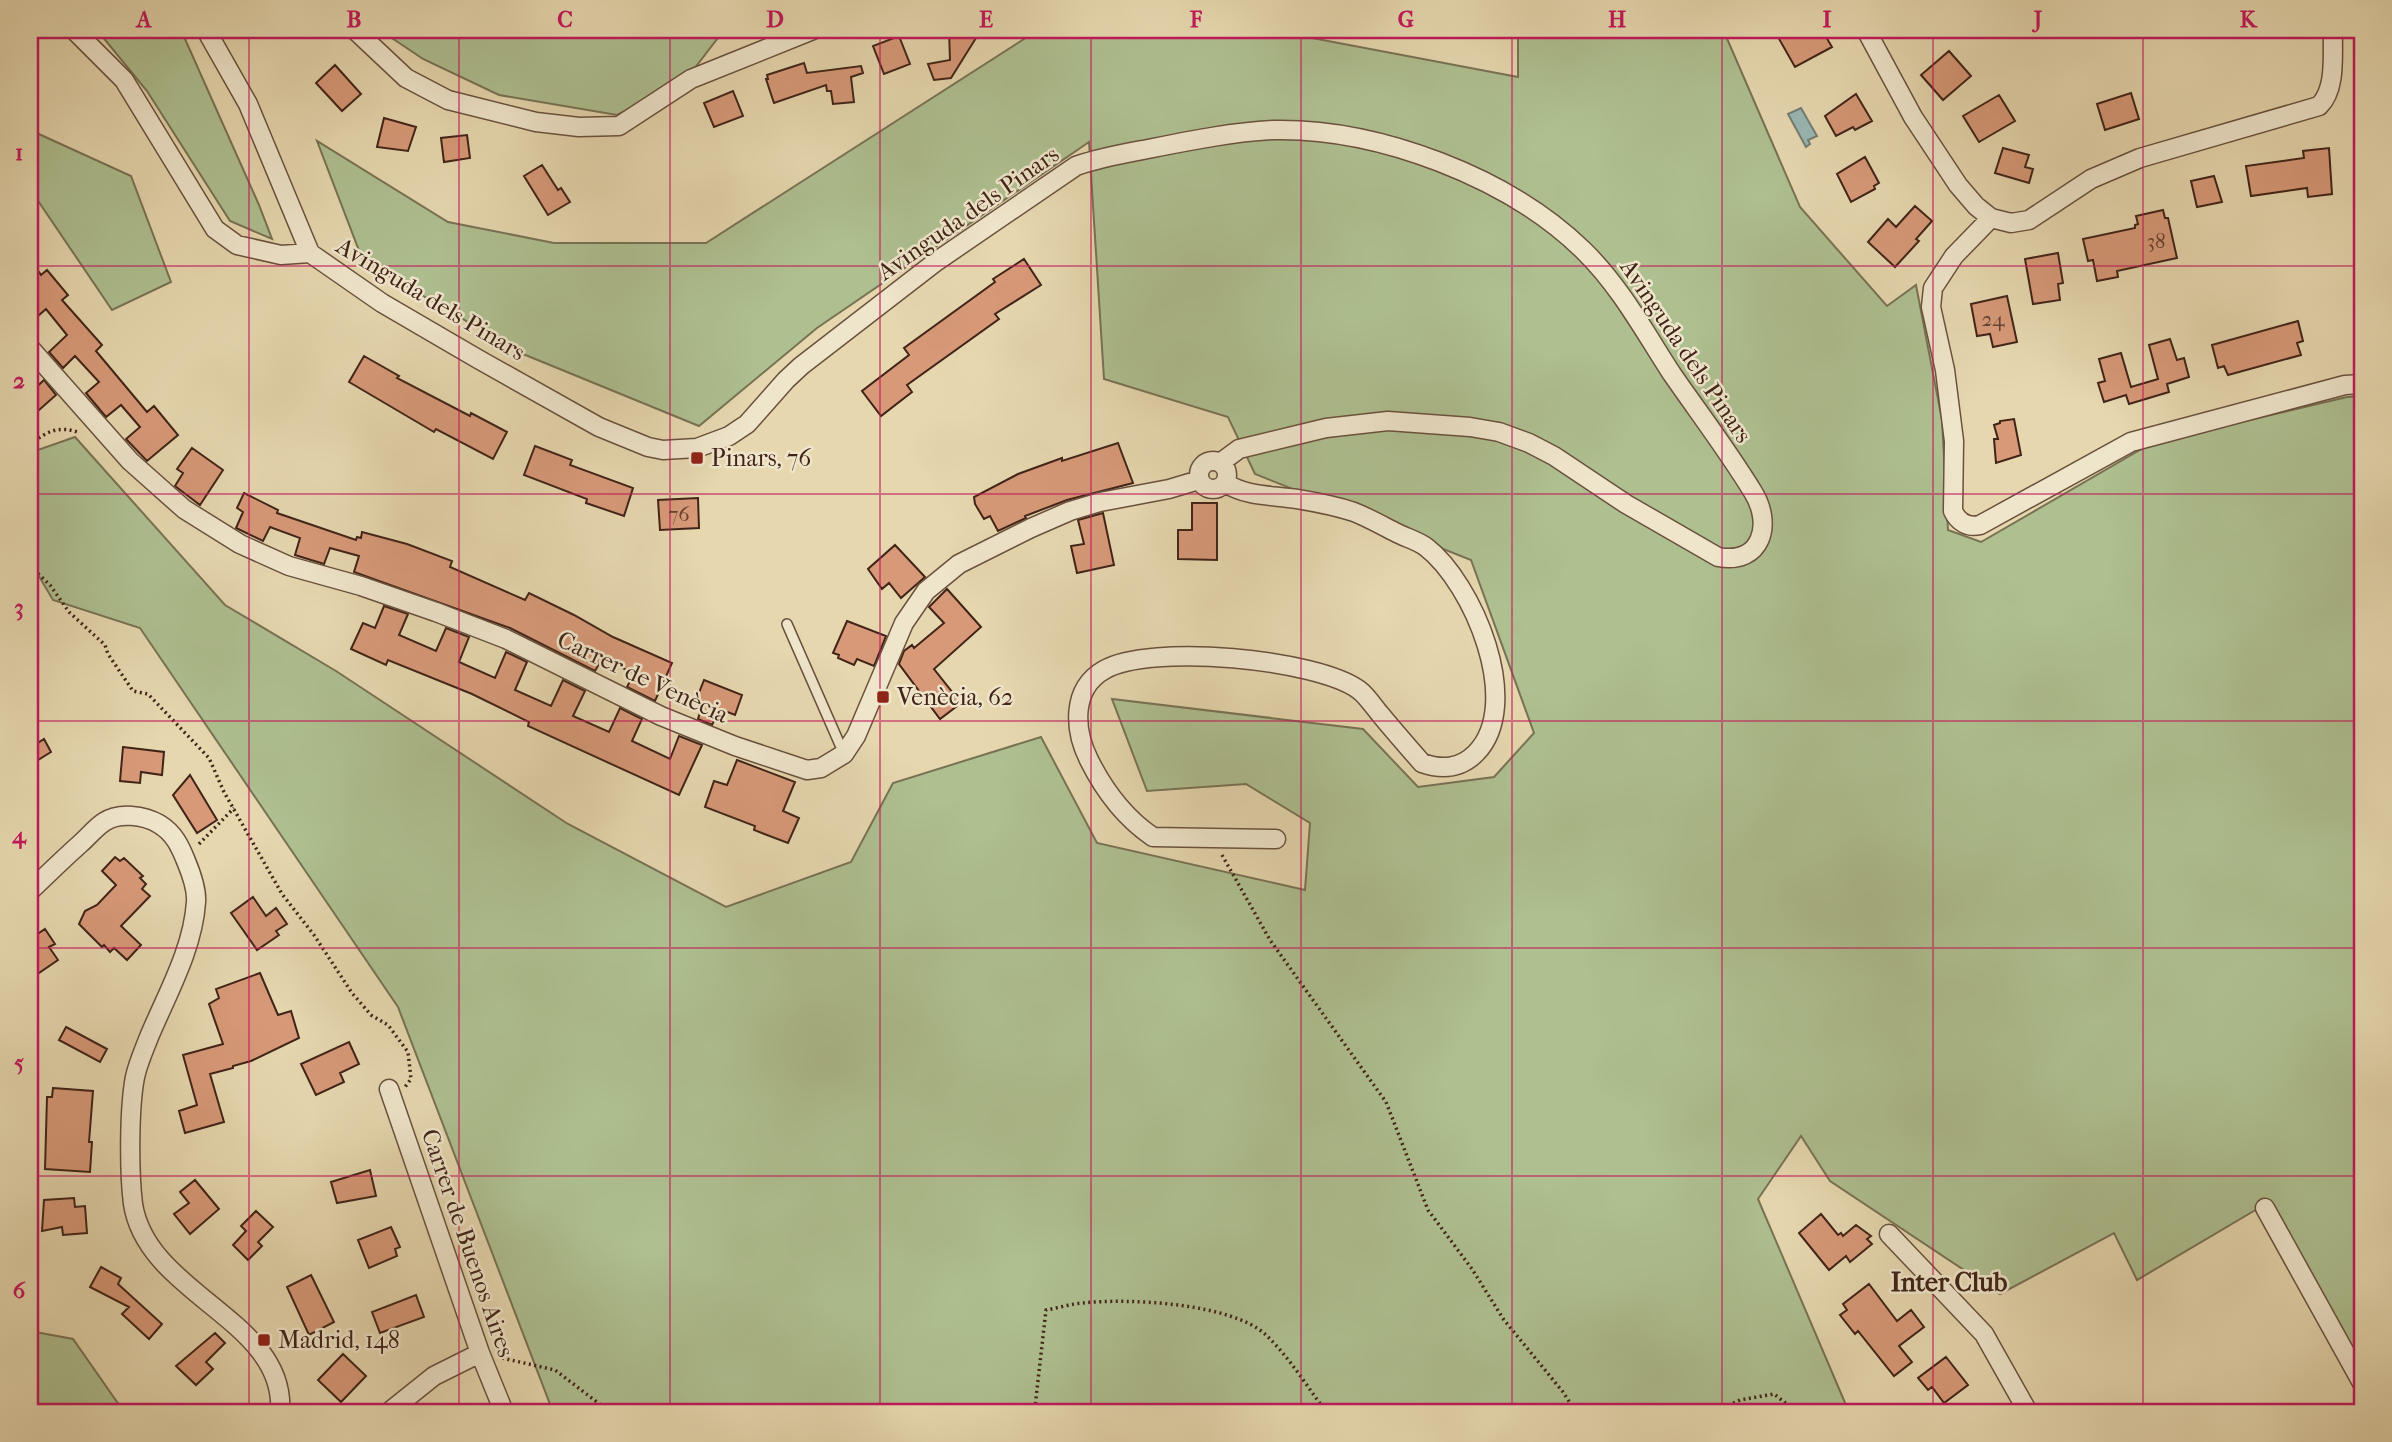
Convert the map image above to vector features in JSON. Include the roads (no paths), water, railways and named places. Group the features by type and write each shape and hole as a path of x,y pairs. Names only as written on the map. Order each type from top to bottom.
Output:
{"street":[{"path":"74,30 124,80 215,229 237,245 281,255 310,253"},
{"name":"Avinguda dels Pinars","path":"206,30 248,104 310,253 382,303 599,427 648,447 681,450 729,436 747,424 801,366 937,261 1076,166 1097,159 1169,145 1277,130 1337,135 1407,150 1465,173 1523,204 1553,225 1581,248 1633,311 1754,494 1763,523 1759,541 1753,551 1731,559 1718,557 1626,504 1554,456 1499,432 1470,427 1388,421 1326,428 1239,449 1220,463"},
{"path":"355,30 406,78 448,100 536,122 579,127 619,126 691,79 813,30"},
{"path":"1866,30 1913,117 1958,185 1976,206 1991,218 2011,223 2029,220 2091,178 2140,158 2319,106 2326,99 2330,87 2333,30"},
{"path":"1991,218 1954,256 1933,288 1931,307 1945,370 1954,442 1953,510 1956,517 1968,526 1980,525 2131,442 2147,436 2334,387 2362,384"},
{"name":"Carrer de Venècia","path":"30,348 130,461 184,509 240,544 289,566 361,586 506,639 661,716 735,746 807,770 821,768 844,754"},
{"path":"1206,463 1220,463 1226,470 1225,483 1218,489 1209,489 1199,480 1199,470 1206,463"},
{"path":"844,754 856,736 904,623 926,591 959,564 1070,511 1199,480"},
{"path":"1225,483 1244,494 1298,499 1354,512 1425,546 1447,567 1474,611 1495,680 1494,712 1480,748 1469,760 1452,767 1437,768 1422,763 1360,691 1307,670 1235,658 1144,658 1105,669 1092,679 1076,717 1082,745 1091,764 1122,811 1153,837 1276,839"},
{"path":"30,891 105,821 125,816 148,817 166,828 179,844 196,900 191,936 135,1074 131,1132 133,1200 137,1224 157,1257 233,1324 268,1363 280,1393 279,1412"},
{"name":"Carrer de Buenos Aires","path":"391,1096 480,1353 504,1412"},
{"path":"2265,1208 2362,1383"},
{"path":"1889,1234 1984,1334 2028,1412"},
{"path":"389,1412 434,1376 480,1353"}],"lane":[{"path":"787,624 844,754"}],"water":[{"path":"1801,108 1817,136 1808,140 1810,144 1806,147 1788,114"}],"place":[{"name":"Pinars, 76","path":"697,458"},
{"name":"Venècia, 62","path":"883,697"},
{"name":"Madrid, 148","path":"264,1340"}],"district":[{"name":"Inter Club","path":"1949,1282"}]}
